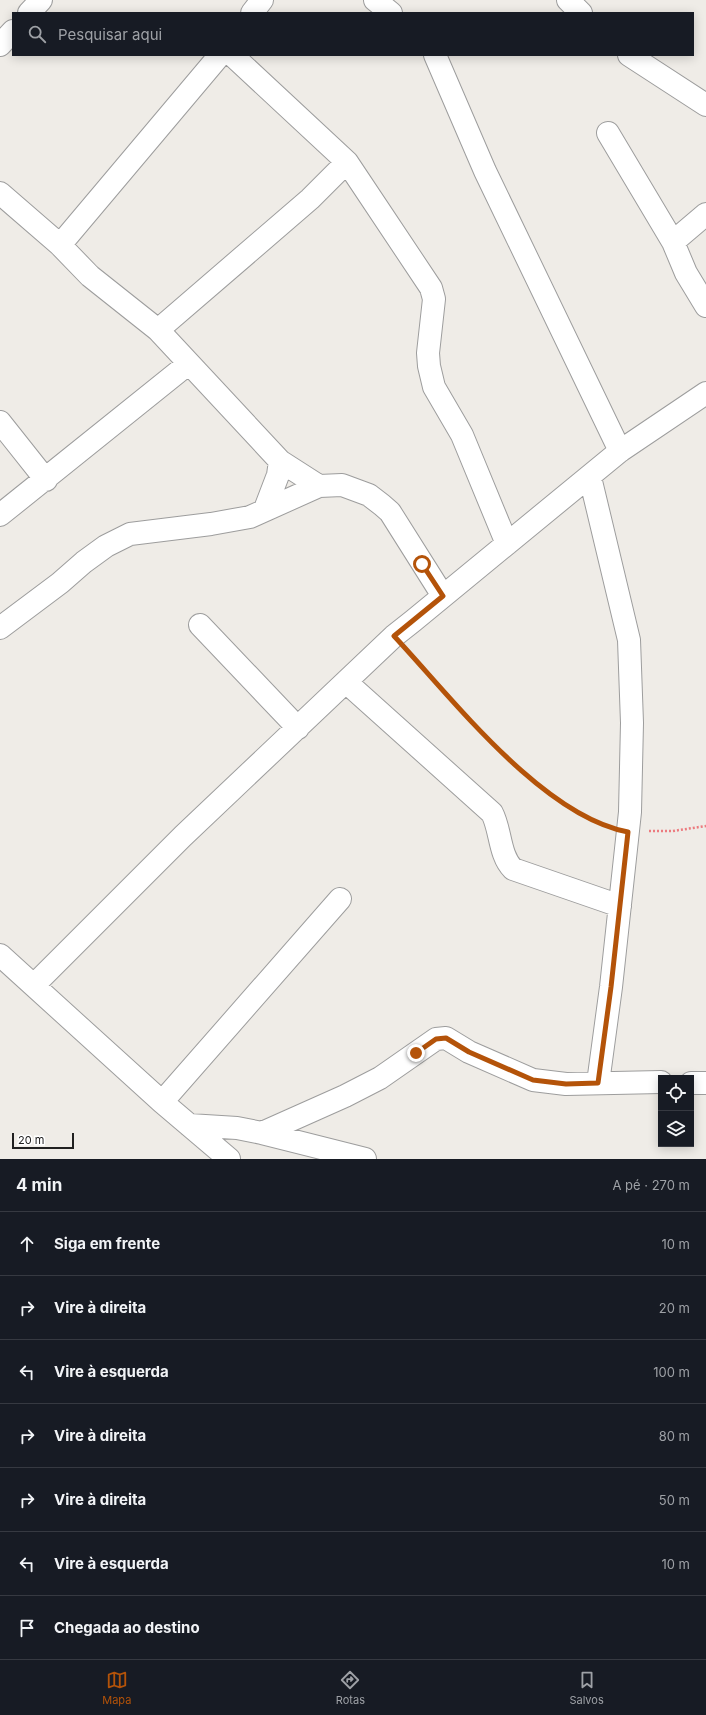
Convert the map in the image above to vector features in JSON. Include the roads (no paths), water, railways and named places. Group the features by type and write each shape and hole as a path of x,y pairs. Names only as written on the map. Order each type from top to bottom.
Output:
{"street":[{"path":"30,12 41,0"},
{"path":"253,12 262,0"},
{"path":"568,0 581,12"},
{"path":"0,45 12,32"},
{"path":"60,246 219,56"},
{"path":"233,56 347,162 431,288 434,299 429,366 434,387 462,435 507,544"},
{"path":"436,56 485,171 620,451"},
{"path":"632,56 706,105"},
{"path":"608,132 673,242 686,273 706,306"},
{"path":"158,330 304,204 347,162"},
{"path":"0,193 60,246 100,285 158,330 188,364 280,460 319,486"},
{"path":"673,242 706,214"},
{"path":"0,515 46,480 57,469 188,364"},
{"path":"34,986 183,836 394,636 620,451 706,393"},
{"path":"0,422 46,480"},
{"path":"265,509 278,475 280,460"},
{"path":"590,477 629,640 632,724 630,812 598,1083"},
{"path":"0,628 106,546 130,534 211,524 250,517 319,486 342,486 369,496 390,512 443,596"},
{"path":"200,625 298,728"},
{"path":"346,682 492,813 508,864 513,869 620,906"},
{"path":"162,1102 340,899"},
{"path":"0,955 162,1102 229,1159"},
{"path":"262,1133 345,1096 380,1078 436,1039 446,1038 469,1052 533,1080 566,1084 658,1082"},
{"path":"694,1083 706,1083"},
{"path":"189,1125 237,1128 366,1159"}]}
